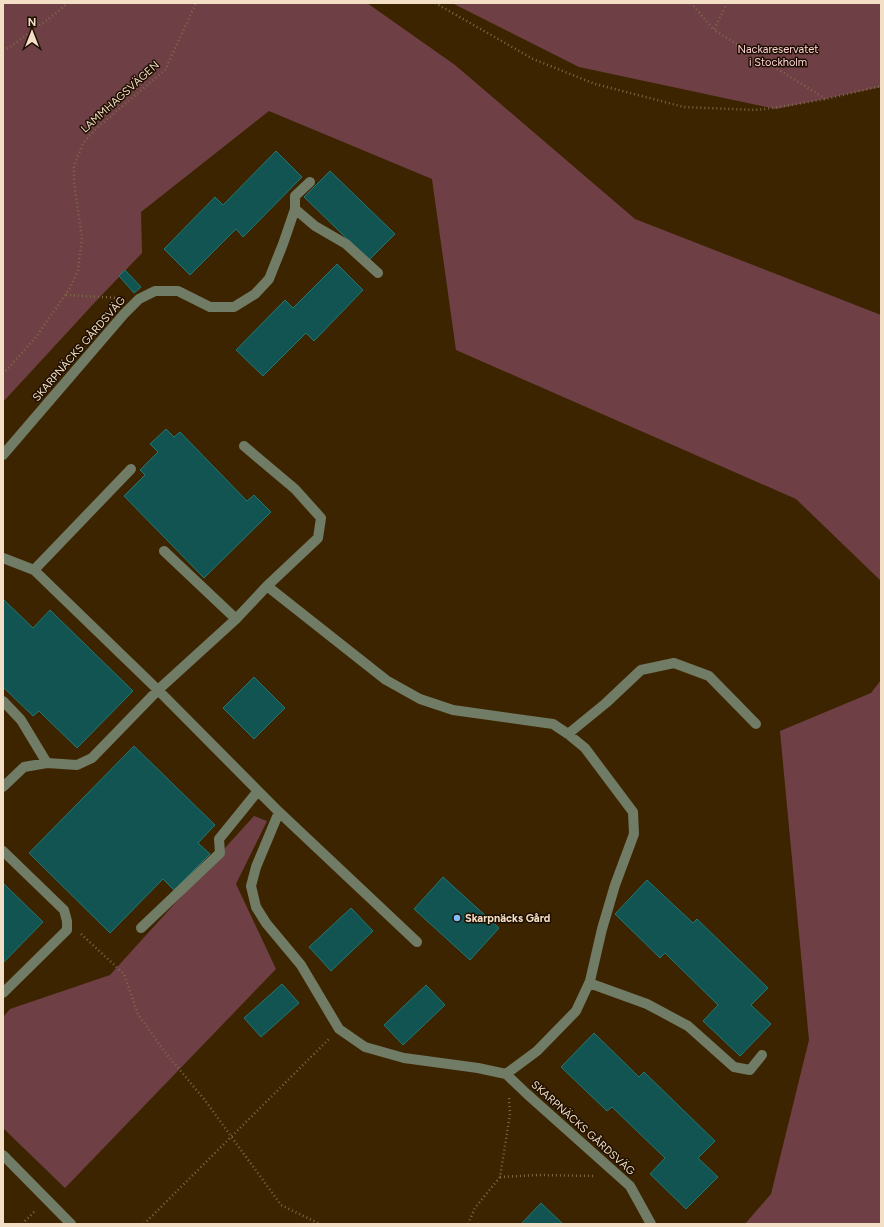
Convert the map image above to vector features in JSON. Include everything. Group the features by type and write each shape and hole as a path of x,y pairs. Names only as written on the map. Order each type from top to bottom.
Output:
{"street":[{"name":"SKARPNÄCKS GÅRDSVÄG","path":"3,455 124,314 139,299 155,291 178,290 210,307 234,307 255,294 269,279 295,209 295,196 310,182"},
{"path":"295,209 315,226 346,244 378,273"},
{"path":"3,788 24,767 47,763 77,765 92,758 158,690 236,618 267,586 318,538 321,518 295,488 244,446"},
{"path":"34,570 131,469"},
{"path":"164,551 236,618"},
{"path":"3,558 34,570 158,690 279,812 417,942"},
{"path":"267,586 386,680 420,699 453,710 554,724 585,748 633,812 634,834 611,900 589,983 576,1011 537,1051 506,1074 478,1068 404,1058 365,1046 339,1029 301,965 266,924 256,907 251,886 256,867 279,812"},
{"path":"568,734 606,703 641,670 674,663 709,676 756,724"},
{"path":"3,700 21,720 47,763"},
{"path":"141,928 220,853 219,839 258,791"},
{"path":"3,851 64,910 67,921 67,930 3,992"},
{"path":"589,983 647,1004 688,1026 734,1067 750,1070 762,1056"},
{"name":"SKARPNÄCKS GÅRDSVÄG","path":"506,1074 630,1186 650,1224"},
{"path":"3,1155 71,1224"}],"path":[{"path":"3,50 10,47 68,3"},
{"name":"LAMMHAGSVÄGEN","path":"3,374 36,337 70,288 78,270 82,238 74,182 74,166 83,143 98,127 165,70 196,3"},
{"path":"435,3 533,59 595,84 684,107 756,110 826,99 881,86"},
{"path":"691,3 714,30 826,99"},
{"path":"714,30 727,3"},
{"path":"65,295 139,299"},
{"path":"67,921 124,974 138,1014 164,1051 204,1100 281,1205 320,1224"},
{"path":"144,1224 339,1029"},
{"path":"468,1224 476,1208 500,1177 510,1114 506,1074"},
{"path":"500,1177 618,1176"}],"green space":[{"path":"3,3 367,3 455,65 635,219 881,315 881,581 796,499 456,350 432,179 269,111 141,212 142,253 3,402"},
{"name":"Nackareservatet i Stockholm","path":"452,3 881,3 881,87 776,109 579,67"},
{"path":"881,680 881,1224 745,1224 771,1194 809,1040 780,731 871,693"},
{"path":"254,816 267,821 236,884 276,969 65,1188 3,1128 3,1017 10,1009 110,975"}],"building":[{"path":"276,151 302,177 243,237 236,229 190,275 164,249 215,197 223,205"},
{"path":"330,171 395,234 369,260 304,197"},
{"path":"337,264 363,290 314,341 306,333 263,376 236,350 285,300 293,308"},
{"path":"125,270 141,287 134,293 119,276"},
{"path":"166,429 174,437 180,432 247,501 254,495 271,512 204,578 124,496 145,475 140,470 158,452 150,444"},
{"path":"3,599 33,628 50,610 133,691 77,748 39,711 33,716 3,687"},
{"path":"254,677 285,708 254,739 223,708"},
{"path":"134,746 215,825 198,843 210,854 174,890 163,879 110,933 29,853"},
{"name":"Skarpnäcks Gård","path":"443,877 499,928 470,960 414,909"},
{"path":"647,880 693,923 697,919 768,988 751,1005 771,1024 740,1056 703,1021 718,1005 665,953 660,958 615,914"},
{"path":"3,883 43,922 3,963"},
{"path":"351,908 373,931 331,971 309,947"},
{"path":"282,984 299,1003 261,1037 244,1018"},
{"path":"426,985 445,1005 403,1045 384,1025"},
{"path":"594,1033 639,1077 644,1072 715,1141 698,1158 718,1177 686,1209 650,1174 665,1158 612,1107 607,1111 561,1067"},
{"path":"541,1203 563,1224 521,1224"}],"place":[{"name":"Skarpnäcks Gård","path":"457,918"}]}
